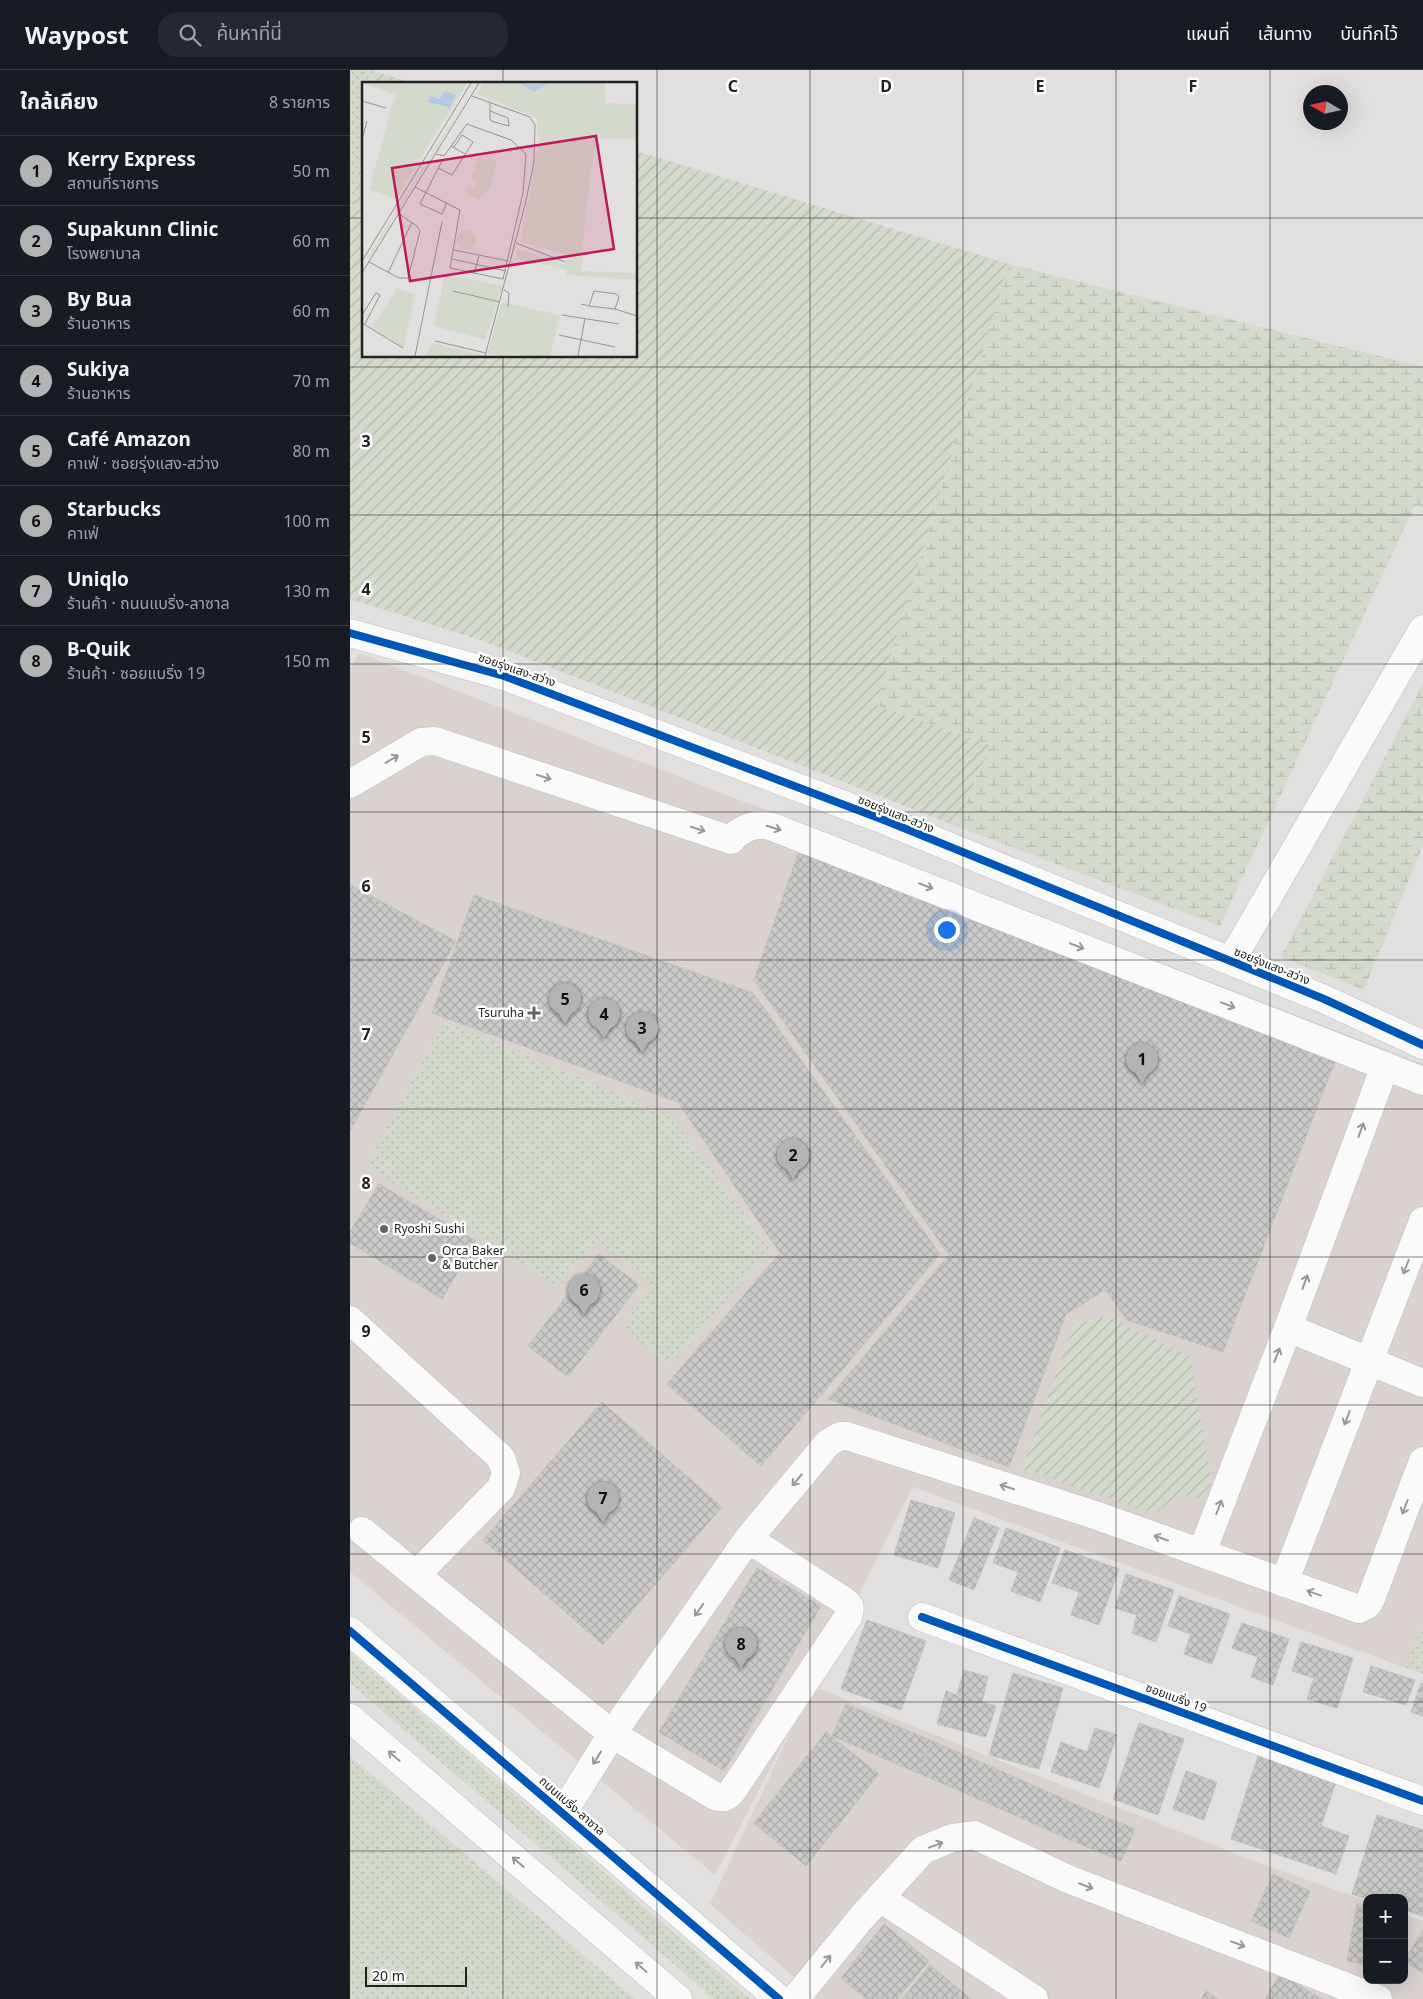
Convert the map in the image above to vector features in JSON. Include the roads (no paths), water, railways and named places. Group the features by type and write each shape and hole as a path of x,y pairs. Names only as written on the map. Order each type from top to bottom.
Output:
{"street":[{"path":"1231,961 1423,629"},
{"name":"ซอยรุ่งแสง-สว่าง","path":"350,633 504,676 884,820 1324,999 1423,1045"},
{"path":"350,784 422,742 436,741 731,840 739,833 753,826 760,824 770,826 1423,1081"},
{"path":"1202,1552 1288,1328 1385,1066"},
{"path":"1284,1582 1423,1221"},
{"path":"350,1320 501,1458 506,1473 500,1488 417,1574"},
{"path":"1288,1328 1423,1383"},
{"path":"563,1813 612,1734 748,1539 828,1443 840,1436 847,1436 1092,1514 1356,1609 1367,1605 1423,1461"},
{"path":"362,1531 612,1734 715,1796 725,1797 733,1790 848,1617 850,1609 850,1605 843,1600 748,1539"},
{"name":"ซอยแบริ่ง 19","path":"922,1617 1423,1801"},
{"name":"ถนนแบริ่ง-ลาซาล","path":"350,1631 779,1999"},
{"path":"350,1718 678,1999"},
{"path":"795,1999 923,1850 952,1838 974,1835 1068,1879 1378,1999"},
{"path":"880,1898 1034,1999"}],"place":[{"name":"Tsuruha","path":"534,1013"},
{"name":"Café Amazon","path":"565,1024"},
{"name":"Sukiya","path":"604,1039"},
{"name":"By Bua","path":"642,1053"},
{"name":"Kerry Express","path":"1142,1084"},
{"name":"Supakunn Clinic","path":"793,1180"},
{"name":"Ryoshi Sushi","path":"384,1229"},
{"name":"Orca Baker & Butcher","path":"432,1258"},
{"name":"Starbucks","path":"584,1315"},
{"name":"Uniqlo","path":"603,1523"},
{"name":"B-Quik","path":"741,1669"}]}
